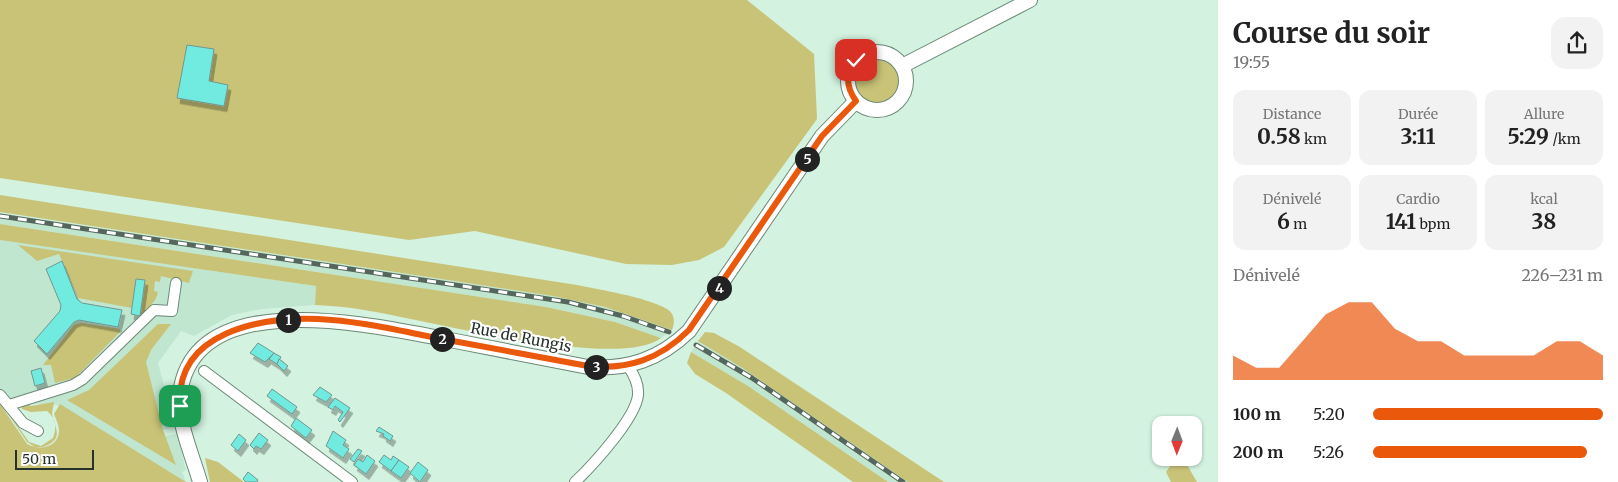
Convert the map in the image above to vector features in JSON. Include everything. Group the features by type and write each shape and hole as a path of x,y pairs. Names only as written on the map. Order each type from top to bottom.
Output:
{"main road":[{"path":"902,66 1030,0"},
{"path":"879,52 888,54 902,66 906,76 906,86 902,96 895,104 885,109 875,110 864,107 850,93 848,74 852,64 861,56 879,52"},
{"name":"Rue de Rungis","path":"200,482 180,406 180,393 186,370 200,350 211,341 232,331 290,320 336,320 588,366 608,368 628,366 657,356 674,345 689,330 822,136 856,101"}],"street":[{"path":"10,404 73,385 84,379 154,310 172,311 176,283"},
{"path":"574,482 597,461 634,408 638,395 636,378 628,366"},
{"path":"204,371 352,482"},
{"path":"0,395 10,404 23,423 38,432"}],"shaded area":[{"path":"0,0 747,0 814,54 817,119 724,247 699,260 672,265 626,264 475,231 409,240 0,178"},
{"path":"877,59 889,63 895,69 899,81 895,93 889,99 877,103 865,99 859,93 855,81 859,69 865,63"},
{"path":"0,195 577,285 623,294 658,305 672,313 674,324 672,330 605,307 553,296 0,212"},
{"path":"0,213 553,296 605,307 672,330 661,338 615,322 546,307 0,224"},
{"path":"0,224 546,307 615,322 661,338 639,347 605,349 564,346 472,332 358,309 315,305 316,286 0,240"},
{"path":"0,240 316,286 315,305 261,309 232,315 194,336 181,331 158,363 175,427 163,430 165,436 177,434 186,470 182,472 186,482 57,405 0,401"},
{"path":"18,245 193,271 189,283 161,276 160,282 155,281 154,291 158,292 157,296 140,316 136,279 132,308 78,298 59,254 37,261"},
{"path":"81,323 120,329 120,332 75,378 55,383 51,365 43,365 74,325"},
{"path":"158,324 171,324 151,350 146,362 163,430 176,465 67,400 89,390"},
{"path":"705,332 714,333 740,347 944,482 908,482 744,369 698,341"},
{"path":"698,341 744,369 908,482 888,482 748,386 691,352"},
{"path":"691,352 748,386 888,482 853,482 726,393 695,374 687,363"},
{"path":"0,401 29,442 41,446 53,438 55,424 57,433 54,441 43,447 35,447 27,442"},
{"path":"54,402 53,418 47,411 31,412 22,409 21,405 26,403 31,406"},
{"path":"0,404 27,444 47,447 55,441 59,431 54,414 60,404 186,482 0,482"},
{"path":"205,458 218,462 244,482 210,482"},
{"path":"1170,466 1188,466 1197,482 1171,482 1166,472"}],"building":[{"path":"187,45 214,49 209,81 228,85 224,106 177,98"},
{"path":"62,261 77,299 82,303 122,310 118,327 79,320 74,322 47,354 34,341 60,311 61,305 46,269"},
{"path":"136,279 145,280 140,316 131,314"},
{"path":"258,343 274,353 265,362 250,353"},
{"path":"274,353 281,357 277,364 269,359"},
{"path":"279,359 288,366 284,371 277,364"},
{"path":"41,368 45,383 35,386 31,371"},
{"path":"320,387 332,395 326,402 313,395"},
{"path":"272,389 297,407 292,414 267,396"},
{"path":"335,398 350,408 340,422 338,420 343,412 335,406 333,410 328,407"},
{"path":"296,418 312,430 306,438 291,426"},
{"path":"379,427 393,436 390,441 383,436 384,434 376,431"},
{"path":"333,431 346,440 343,445 349,449 343,458 326,446"},
{"path":"259,433 268,440 261,449 256,446 254,449 250,445"},
{"path":"239,434 246,440 238,451 231,445"},
{"path":"358,449 362,451 354,462 350,459"},
{"path":"367,455 375,461 366,474 354,465 358,459 363,462"},
{"path":"384,455 391,460 393,456 399,460 391,471 379,462"},
{"path":"399,460 409,467 401,478 391,471"},
{"path":"418,462 428,470 420,482 410,473"},
{"path":"248,472 258,480 257,482 246,482 243,479"}],"railway":[{"path":"0,216 568,302 623,316 669,332"},
{"path":"696,345 752,378 903,482"}],"route":[{"path":"180,406 179,399 186,370 189,363 204,345 232,331 290,320 336,320 363,324 588,366 608,368 628,366 657,356 674,345 689,330 822,136 856,101 850,93 848,83 848,74 856,60"}]}
